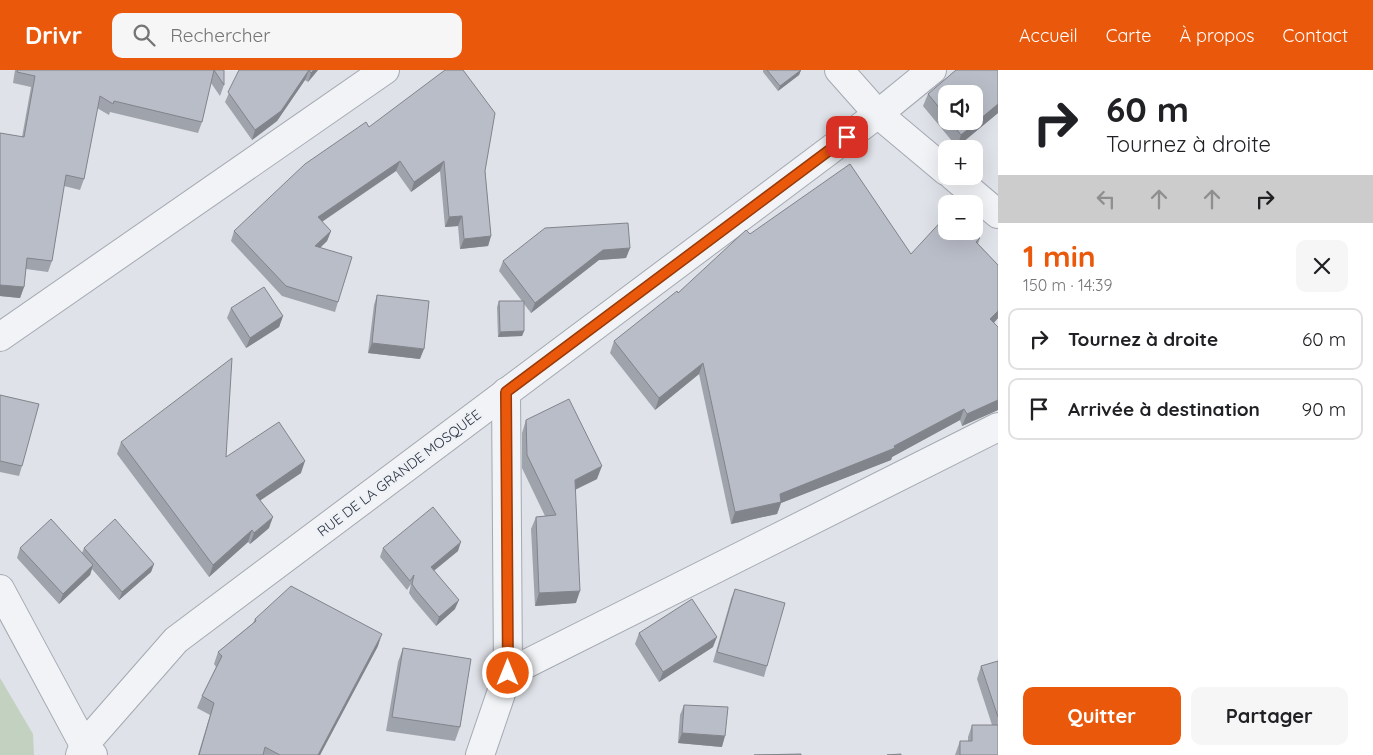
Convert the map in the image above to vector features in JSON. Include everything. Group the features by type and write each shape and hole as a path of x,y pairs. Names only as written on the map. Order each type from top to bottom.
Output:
{"street":[{"path":"0,337 385,70"},
{"path":"839,70 878,114 938,164"},
{"name":"RUE DE LA GRANDE MOSQUÉE","path":"86,752 176,640 878,114 932,70"},
{"path":"964,185 998,214"},
{"path":"480,755 508,673 506,392"},
{"path":"508,673 998,427"},
{"path":"0,589 86,752"}],"green space":[{"path":"0,678 33,734 34,755 0,755"}],"building":[{"path":"18,70 214,70 202,122 114,101 113,104 100,96 84,179 66,175 52,261 27,258 24,287 0,285 0,133 24,137 35,76 17,72"},
{"path":"214,70 224,70 224,85"},
{"path":"239,70 309,70 281,111 255,130 228,92"},
{"path":"445,70 463,70 495,113 485,171 491,236 464,239 462,216 449,217 444,161 414,182 400,161 318,217 331,231 315,246 352,257 338,302 286,286 234,231 305,164 366,122 369,127"},
{"path":"767,70 801,70 780,86"},
{"path":"956,70 998,70 998,104 983,117 983,85 938,85"},
{"path":"938,85 938,106 928,94"},
{"path":"957,130 967,130 961,135"},
{"path":"850,164 911,254 938,225 938,240 978,240 976,242 998,265 998,311 990,319 998,327 998,400 967,414 964,409 894,446 895,448 780,494 781,502 735,512 703,363 659,398 614,341 677,291 678,293 746,230 750,234"},
{"path":"628,223 630,248 603,250 535,303 503,261 545,228"},
{"path":"264,287 283,316 250,338 231,308"},
{"path":"377,295 429,301 424,349 372,343"},
{"path":"499,301 524,301 524,331 500,332"},
{"path":"232,358 226,457 279,422 305,461 256,495 273,517 254,533 252,530 213,565 121,442"},
{"path":"0,395 39,404 22,466 0,461"},
{"path":"569,399 602,466 575,480 580,591 539,593 536,517 556,515 527,455 526,420"},
{"path":"433,507 461,542 431,567 459,600 439,617 412,584 414,575 410,581 383,548"},
{"path":"51,519 93,565 63,594 20,548"},
{"path":"115,519 154,564 122,592 84,548"},
{"path":"291,586 382,634 318,755 280,755 265,747 263,755 199,755 214,703 202,696 222,656 218,652 256,621 255,619"},
{"path":"735,589 785,603 767,666 717,652"},
{"path":"692,599 717,637 663,672 639,633"},
{"path":"403,648 471,659 460,727 392,717"},
{"path":"998,661 998,717 981,666"},
{"path":"684,705 728,707 725,736 682,733"},
{"path":"972,725 998,725 998,755 960,755 960,741 972,741"},
{"path":"801,754 801,755 754,755"}],"route":[{"path":"508,673 506,392 847,137"}]}
